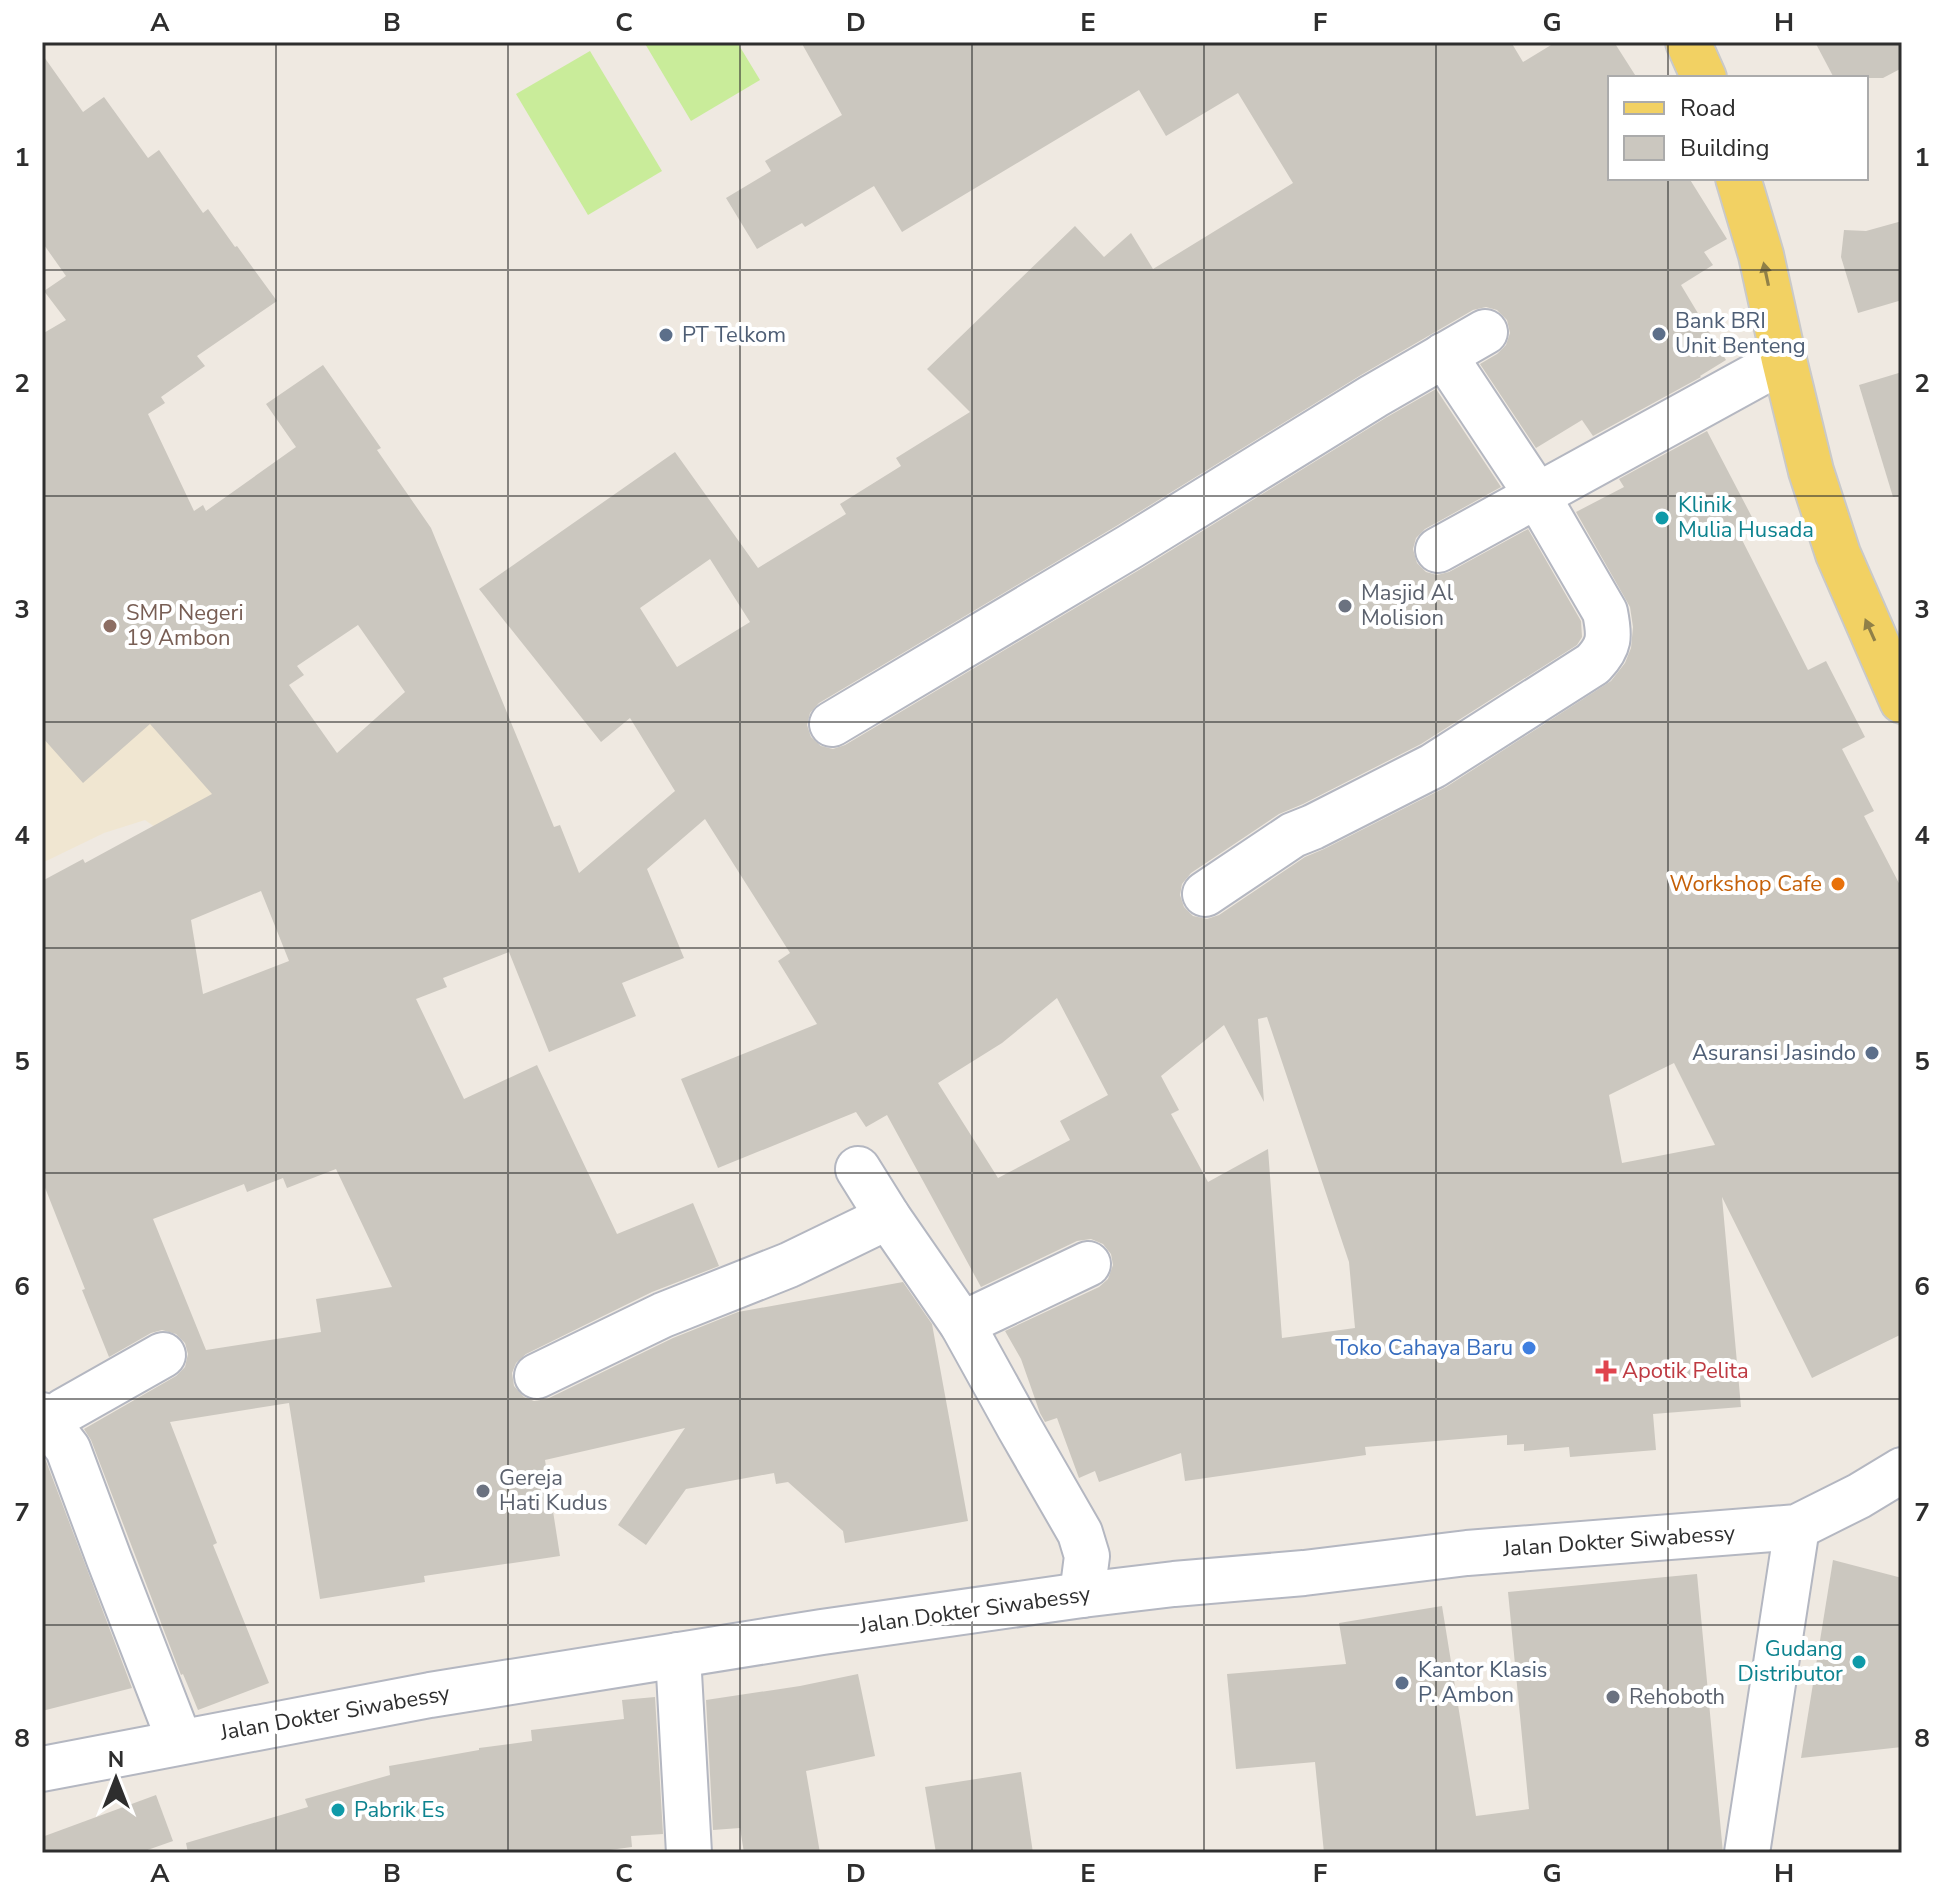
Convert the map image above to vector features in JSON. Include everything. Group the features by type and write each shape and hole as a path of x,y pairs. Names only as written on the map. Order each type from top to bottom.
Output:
{"main road":[{"path":"1688,42 1703,76"},
{"path":"1739,180 1761,255 1811,471 1838,554 1902,701"}],"street":[{"path":"832,724 1485,332"},
{"path":"1205,894 1293,835 1433,766 1593,664 1605,651 1609,632 1605,612 1537,495 1444,355"},
{"path":"1438,550 1784,360"},
{"path":"858,1169 962,1324 1080,1533 1087,1556 1082,1595"},
{"path":"537,1376 663,1315 789,1265 888,1217"},
{"path":"962,1324 1088,1264"},
{"path":"163,1355 46,1419 68,1449 180,1742"},
{"name":"Jalan Dokter Siwabessy","path":"42,1769 430,1695 822,1632 1082,1595 1467,1553 1797,1527 1902,1471"},
{"path":"1747,1853 1797,1527"},
{"path":"678,1655 689,1853"}],"shaded area":[{"name":"SMP Negeri 19 Ambon","path":"42,443 268,751 166,835 145,820 104,833 42,863"}],"green space":[{"path":"644,42 737,42 760,80 691,121"},
{"path":"590,51 662,171 588,215 516,94"}],"building":[{"path":"801,42 1511,42 1523,62 1556,42 1614,42 1636,76 1608,76 1608,180 1690,180 1727,239 1704,252 1713,265 1681,285 1726,360 1593,436 1582,420 1536,448 1480,364 1506,345 1510,333 1507,320 1497,310 1486,307 1473,310 819,703 810,713 807,725 811,737 821,746 833,749 845,745 1436,389 1501,487 1425,529 1416,538 1413,549 1417,563 1426,572 1437,575 1449,572 1528,529 1581,621 1582,637 1577,645 1421,744 1279,814 1191,873 1182,884 1180,895 1184,907 1193,916 1207,919 1219,915 1305,857 1446,787 1611,681 1625,663 1631,648 1633,627 1630,607 1576,512 1624,487 1619,479 1707,431 1754,521 1737,530 1808,670 1826,661 1865,737 1842,749 1874,811 1864,816 1902,889 1902,1334 1812,1378 1722,1197 1741,1407 1653,1414 1656,1450 1570,1457 1569,1447 1524,1451 1524,1444 1507,1445 1507,1435 1365,1447 1366,1455 1185,1481 1181,1453 1099,1482 1095,1471 1079,1478 1057,1418 1045,1422 1021,1359 1005,1331 1099,1287 1108,1279 1113,1265 1111,1254 1103,1244 1091,1239 1077,1241 981,1287 887,1115 866,1127 856,1112 718,1168 681,1079 817,1024 778,961 790,953 705,819 647,869 684,958 622,983 636,1016 549,1052 509,952 443,978 447,987 416,999 464,1099 537,1065 617,1234 693,1203 719,1266 652,1292 526,1354 516,1363 512,1373 514,1386 524,1397 534,1401 547,1399 673,1338 738,1312 903,1282 932,1324 968,1521 845,1543 843,1531 788,1482 776,1484 774,1473 686,1489 646,1545 618,1525 685,1428 545,1460 560,1556 424,1576 425,1582 320,1599 289,1403 170,1422 217,1543 213,1545 269,1683 198,1710 181,1675 91,1440 84,1429 176,1376 185,1367 188,1354 185,1343 176,1334 162,1330 109,1357 42,1180 42,881 83,859 85,863 212,794 150,724 83,783 42,737 42,334 66,320 44,291 66,276 42,242 42,54 83,112 104,97 148,158 159,150 203,213 208,209 277,301 197,356 205,366 161,397 165,403 148,414 194,511 203,505 206,511 296,447 266,404 323,365 381,448 377,450 431,528 554,827 560,825 579,873 675,791 630,718 601,742 479,589 675,452 758,568 846,514 840,504 901,466 896,458 970,412 927,369 1075,226 1104,257 1131,233 1153,269 1293,183 1238,93 1166,136 1139,90 902,232 874,186 805,227 802,223 757,249 726,198 771,171 765,161 842,115","holes":["710,559 750,622 677,667 640,608","358,625 405,692 337,753 289,685 304,675 297,666","261,891 289,961 203,994 191,920","1057,998 1108,1095 1060,1121 1070,1140 998,1178 938,1083 1002,1043","1267,1017 1349,1262 1355,1328 1282,1338 1268,1149 1208,1182 1171,1114 1179,1110 1161,1076 1224,1025 1264,1102 1258,1019","1674,1063 1715,1145 1622,1163 1609,1095","336,1169 392,1287 316,1299 321,1332 206,1350 153,1219 244,1184 247,1192 283,1178 287,1188"]},
{"path":"1815,42 1902,42 1902,68 1883,78 1833,76"},
{"path":"1902,221 1902,300 1858,313 1841,257 1844,230 1866,231"},
{"path":"1902,372 1902,496 1893,497 1859,385"},
{"path":"42,1456 132,1688 42,1711"},
{"name":"Gudang Distributor","path":"1833,1560 1902,1578 1902,1747 1801,1758"},
{"path":"1697,1574 1723,1853 1324,1853 1315,1762 1236,1769 1227,1674 1346,1664 1339,1623 1442,1606 1476,1816 1529,1809 1508,1592"},
{"path":"858,1674 875,1756 806,1771 820,1853 744,1853 740,1828 713,1830 706,1700"},
{"path":"655,1697 663,1834 631,1836 632,1847 587,1853 188,1853 186,1843 308,1807 305,1799 390,1775 389,1766 532,1741 531,1730 624,1719 622,1700"},
{"path":"1021,1772 1033,1853 936,1853 925,1787"},
{"path":"156,1795 173,1841 139,1853 42,1853 42,1837"}],"place":[{"name":"Bank BRI Unit Benteng","path":"1659,334"},
{"name":"PT Telkom","path":"666,335"},
{"name":"Klinik Mulia Husada","path":"1662,518"},
{"name":"Masjid Al Molision","path":"1345,606"},
{"name":"SMP Negeri 19 Ambon","path":"110,626"},
{"name":"Workshop Cafe","path":"1838,884"},
{"name":"Asuransi Jasindo","path":"1872,1053"},
{"name":"Toko Cahaya Baru","path":"1529,1348"},
{"name":"Apotik Pelita","path":"1606,1371"},
{"name":"Gereja Hati Kudus","path":"483,1491"},
{"name":"Gudang Distributor","path":"1859,1662"},
{"name":"Kantor Klasis P. Ambon","path":"1402,1683"},
{"name":"Rehoboth","path":"1613,1697"},
{"name":"Pabrik Es","path":"338,1810"}]}
